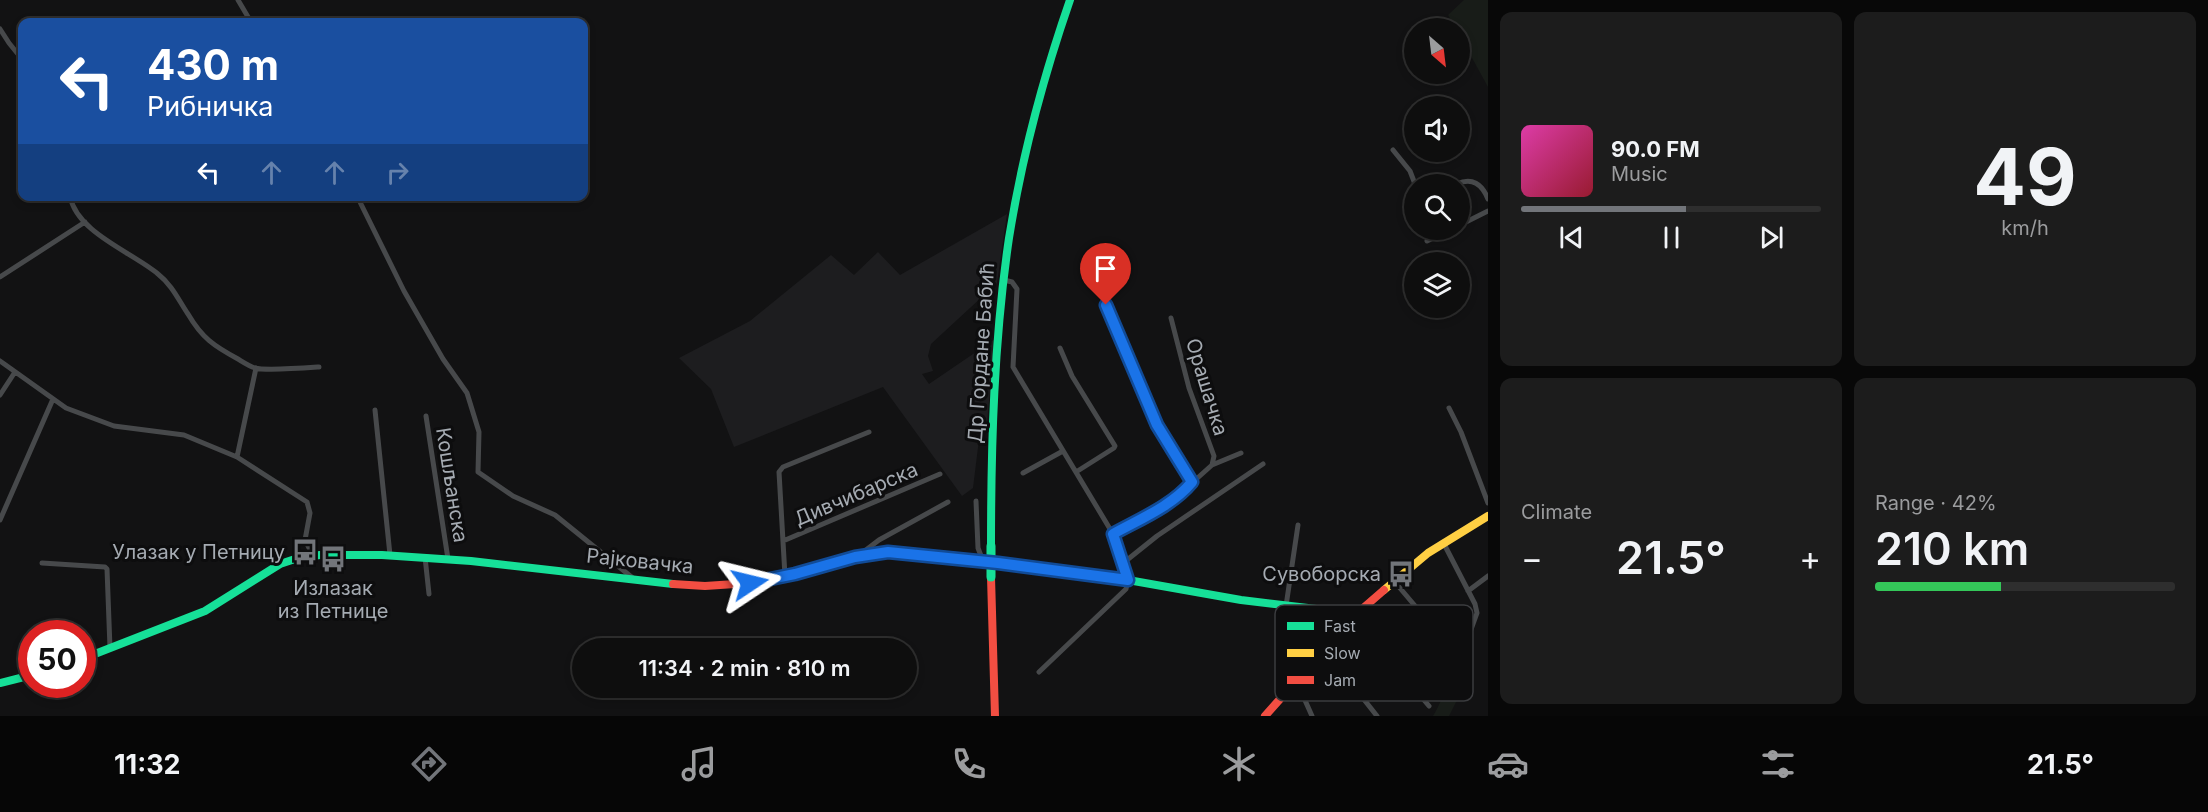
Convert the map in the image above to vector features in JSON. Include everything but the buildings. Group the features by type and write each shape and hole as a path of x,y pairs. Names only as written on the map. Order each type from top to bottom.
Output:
{"main road":[{"name":"Др Гордане Бабић","path":"994,716 991,577 992,430 1004,280 1017,192 1038,105 1070,0"},
{"path":"1367,605 1443,542 1488,516"},
{"name":"Рајковачка","path":"96,654 205,611 280,564 313,556 425,557 669,584 712,585 743,584 785,576 858,556 894,552 1128,580 1280,605"},
{"path":"0,683 18,678"},
{"path":"1265,716 1278,701"}],"street":[{"path":"238,0 249,18"},
{"path":"0,29 18,54"},
{"path":"1393,150 1411,174"},
{"path":"1470,182 1482,187 1488,199"},
{"path":"72,201 76,213 85,222 125,254 159,274 173,288 203,336 214,346 256,368 319,367"},
{"path":"359,201 404,291 443,359 467,393 479,432 478,472 513,496 555,514 634,579"},
{"path":"1470,220 1488,211"},
{"path":"0,277 85,222"},
{"path":"1004,280 1012,282 1017,289 1013,368 1113,534 1128,580 1125,589 1039,672"},
{"path":"1106,305 1157,425 1192,482"},
{"name":"Орашачка","path":"1171,318 1189,388 1214,456 1212,465"},
{"path":"1060,348 1072,376 1115,446 1076,472"},
{"path":"0,362 66,408 114,426 184,435 237,458 307,502 310,513 305,540 313,556"},
{"path":"237,458 256,368"},
{"path":"0,394 15,372"},
{"path":"0,520 53,399"},
{"path":"1449,408 1461,432 1488,503"},
{"path":"375,410 390,555"},
{"name":"Кошљанска","path":"426,416 448,559"},
{"path":"785,576 779,472 783,467 869,432"},
{"path":"1023,473 1064,451"},
{"path":"1113,534 1181,494 1212,465 1241,453"},
{"path":"1122,564 1157,536 1263,464"},
{"name":"Дивчибарска","path":"783,541 940,474"},
{"path":"976,501 978,548 983,561"},
{"path":"858,556 879,540 948,502"},
{"path":"1286,605 1298,525"},
{"path":"1443,542 1477,613 1473,623"},
{"path":"425,557 429,594"},
{"path":"42,563 105,567 107,569 110,649"},
{"path":"1468,591 1488,576"},
{"path":"1394,581 1414,605"},
{"path":"1305,701 1312,716"},
{"path":"1365,701 1377,716"},
{"path":"1425,701 1429,706"}],"shaded area":[{"path":"1464,0 1488,0 1488,87 1470,54 1470,18 1450,18 1448,15"},
{"path":"1007,214 997,283 931,344 928,356 933,371 922,374 929,384 995,339 987,423 981,423 973,488 962,496 883,387 734,447 711,389 679,358 750,321 831,255 854,275 878,252 900,275"},
{"path":"1440,701 1456,701 1449,716 1433,716"}],"traffic: fast":[{"path":"991,546 994,392 1009,238 1034,118 1070,0"},
{"path":"991,546 991,577"},
{"path":"893,552 1128,580 1283,605"},
{"path":"96,654 205,611 280,564 298,558 320,555 382,555 471,561 673,584"},
{"path":"0,683 18,678"}],"traffic: slow":[{"path":"1384,590 1428,553 1488,516"}],"traffic: jam":[{"path":"673,584 705,586 750,583 795,574 855,557 893,552"},
{"path":"991,577 995,716"},
{"path":"1367,605 1384,590"},
{"path":"1265,716 1278,701"}],"place":[{"name":"Улазак у Петницу","path":"305,552"},
{"name":"Излазак из Петнице","path":"333,559"},
{"name":"Сувоборска","path":"1401,574"}],"route":[{"path":"750,583 795,574 855,557 888,552 998,563 1128,580 1113,534 1159,509 1181,494 1192,482 1157,425 1106,305"}]}
